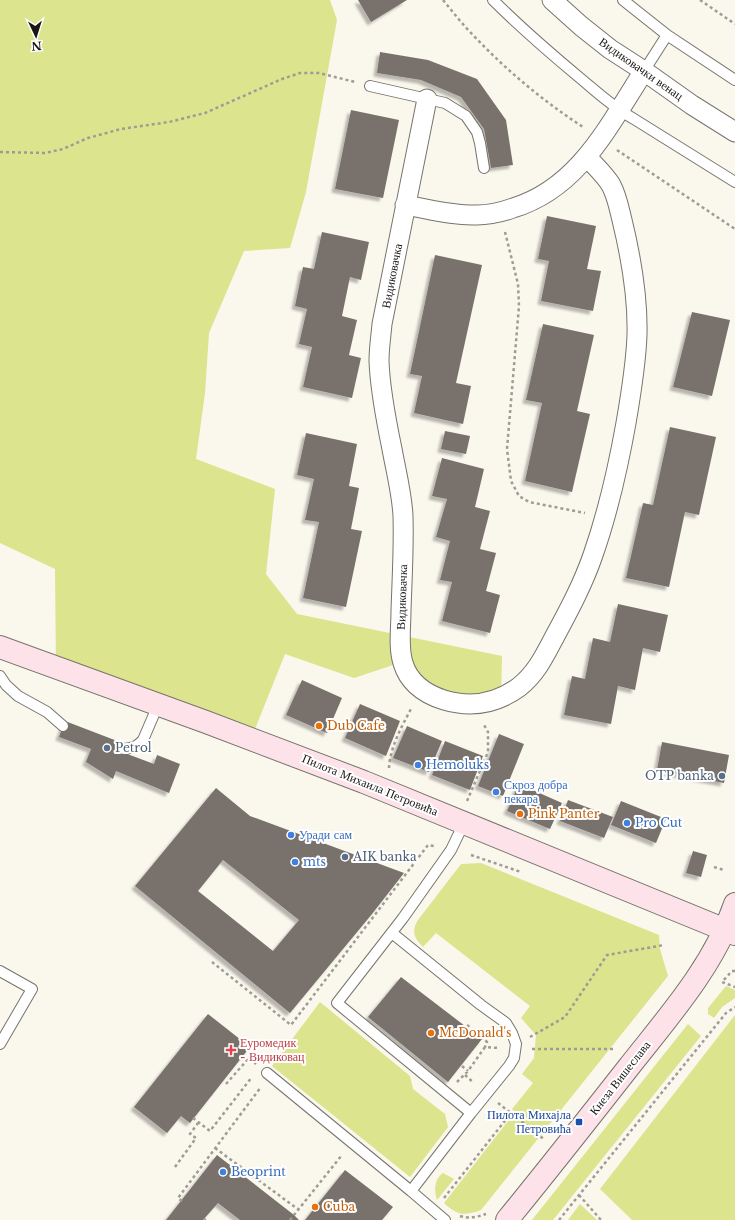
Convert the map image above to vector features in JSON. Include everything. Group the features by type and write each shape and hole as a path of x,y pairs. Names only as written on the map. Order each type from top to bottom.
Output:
{"main road":[{"name":"Пилота Михаила Петровића","path":"0,647 343,774 465,814 730,932"},
{"name":"Кнеза Вишеслава","path":"507,1220 663,1024 713,953 730,932 735,904"}],"street":[{"name":"Видиковачки венац","path":"552,0 610,49 692,105 735,132"},
{"path":"405,205 466,215 478,215 501,212 524,205 557,187 587,157 601,139 644,71"},
{"name":"Видиковачка","path":"427,99 382,324 379,359 382,388 403,512 402,662 408,676 418,687 429,694 457,704 476,704 501,698 518,688 537,669 578,592 592,558 606,516 624,436 636,359 636,308 627,241 616,195 603,174 587,157"}],"lane":[{"path":"493,0 553,56 619,111 735,182"},
{"path":"622,0 667,36 735,80"},
{"path":"644,71 667,36"},
{"path":"370,86 445,103 466,116 477,132 484,168"},
{"path":"0,676 6,685 18,696 47,712 63,726"},
{"path":"124,749 133,748 143,740 158,705"},
{"path":"465,814 451,850 392,933 337,1004 471,1113"},
{"path":"392,933 481,1005 506,1023 516,1044 514,1058 509,1066 411,1191"},
{"path":"0,971 32,989 0,1044"},
{"path":"265,1072 445,1220"}],"path":[{"path":"443,0 472,34 503,66 535,93 735,229"},
{"path":"700,0 735,24"},
{"path":"0,152 45,153 63,149 88,138 120,129 169,122 205,113 282,79 300,73 319,73 370,86"},
{"path":"501,212 518,284 518,306 507,449 511,481 518,496 529,502 606,516"},
{"path":"389,773 390,758 401,729 413,704 422,690"},
{"path":"465,814 488,752 488,732 480,717 476,704"},
{"path":"212,962 291,1025 428,845 434,846"},
{"path":"714,867 724,870"},
{"path":"530,1037 565,1017 608,955 664,945"},
{"path":"735,971 732,971 722,982 735,987"},
{"path":"559,1220 726,1013 735,1007"},
{"path":"453,1086 468,1071 487,1042 467,1025"},
{"path":"485,1047 503,1048"},
{"path":"529,1049 615,1049"},
{"path":"226,1084 249,1058 265,1072"},
{"path":"462,1066 468,1071"},
{"path":"193,1118 210,1131 265,1072"},
{"path":"182,1201 178,1198 215,1148 265,1072"},
{"path":"496,1101 545,1140"},
{"path":"435,1212 511,1113"},
{"path":"175,1167 196,1138 190,1134 198,1123"},
{"path":"290,1220 352,1142"},
{"path":"215,1148 299,1210"},
{"path":"579,1195 601,1220"},
{"path":"456,1214 466,1218 487,1214"}],"green space":[{"path":"0,0 330,0 337,20 306,192 290,248 244,251 209,333 205,393 196,459 275,489 266,574 297,614 502,656 501,698 441,699 402,662 354,678 285,654 251,739 56,668 55,569 0,543"},
{"path":"481,863 659,935 660,949 668,976 481,1210 461,1214 457,1213 444,1203 515,1112 512,1109 533,1083 522,1074 534,1058 536,1035 521,1018 530,1006 436,933 423,947 417,941 414,934 418,920 461,864"},
{"path":"726,986 735,990 735,998 722,1007 714,1018 708,1014 708,1008"},
{"path":"320,1002 410,1076 413,1089 445,1114 448,1127 410,1177 272,1066"},
{"path":"735,1015 735,1220 632,1220 600,1189"},
{"path":"688,1024 701,1036 553,1220 532,1220"},
{"path":"443,1173 454,1179 437,1200 435,1193 436,1182"},
{"path":"580,1204 597,1220 568,1220"}],"building":[{"path":"358,0 407,0 371,22"},
{"path":"380,52 428,60 477,79 506,120 513,165 491,168 484,129 461,97 421,80 377,73"},
{"path":"351,110 399,120 383,198 335,189"},
{"path":"547,216 596,226 587,269 601,271 593,311 541,301 549,261 538,259"},
{"path":"322,232 369,242 361,280 350,277 342,316 357,320 349,355 361,358 352,398 303,387 312,347 299,344 307,309 295,306 303,267 314,269"},
{"path":"435,255 482,265 456,383 471,386 463,424 414,413 422,376 410,374"},
{"path":"692,312 730,320 712,396 673,387"},
{"path":"543,324 594,335 577,411 590,414 572,492 525,481 542,403 526,400"},
{"path":"670,427 716,437 699,515 685,512 669,587 626,578 643,503 653,505"},
{"path":"445,431 470,436 466,454 441,449"},
{"path":"306,433 357,444 349,486 359,488 351,529 362,531 346,607 303,598 319,522 305,520 314,479 297,475"},
{"path":"442,458 484,469 475,507 490,511 480,549 496,553 486,591 500,595 490,633 442,621 452,582 440,580 450,541 436,537 447,499 432,496"},
{"path":"618,604 668,615 660,652 643,648 635,690 618,686 611,724 564,715 572,676 585,679 593,638 610,642"},
{"path":"302,680 342,698 327,733 286,715"},
{"path":"360,704 400,721 386,756 345,738"},
{"path":"65,721 125,744 122,752 154,764 157,755 180,764 169,793 116,771 113,779 86,762 91,749 59,737"},
{"path":"407,726 442,741 429,772 393,758"},
{"path":"499,734 524,744 503,796 478,786"},
{"path":"445,741 483,756 470,790 432,775"},
{"path":"662,742 729,755 724,783 657,770"},
{"path":"519,784 562,803 550,829 507,811"},
{"path":"216,788 250,816 404,873 290,1013 135,886","holes":["223,860 299,920 273,951 198,891"]},
{"path":"568,800 613,817 604,838 560,821"},
{"path":"621,801 666,819 656,843 611,825"},
{"path":"693,851 707,855 701,877 686,873"},
{"name":"McDonald's","path":"401,977 482,1039 448,1082 368,1017"},
{"path":"208,1014 250,1047 190,1123 181,1116 167,1133 134,1107"},
{"path":"217,1155 299,1220 240,1220 218,1203 203,1220 166,1220"},
{"path":"345,1170 393,1207 382,1220 305,1220"}],"place":[{"name":"Dub Cafe","path":"319,726"},
{"name":"Petrol","path":"107,748"},
{"name":"Hemoluks","path":"418,765"},
{"name":"OTP banka","path":"722,776"},
{"name":"Скроз добра пекара","path":"496,792"},
{"name":"Pink Panter","path":"520,814"},
{"name":"Pro Cut","path":"627,823"},
{"name":"Уради сам","path":"291,835"},
{"name":"AIK banka","path":"345,857"},
{"name":"mts","path":"295,862"},
{"name":"McDonald's","path":"431,1033"},
{"name":"Еуромедик - Видиковац","path":"231,1050"},
{"name":"Пилота Михајла Петровића","path":"579,1122"},
{"name":"Beoprint","path":"223,1172"},
{"name":"Cuba","path":"315,1207"}]}
